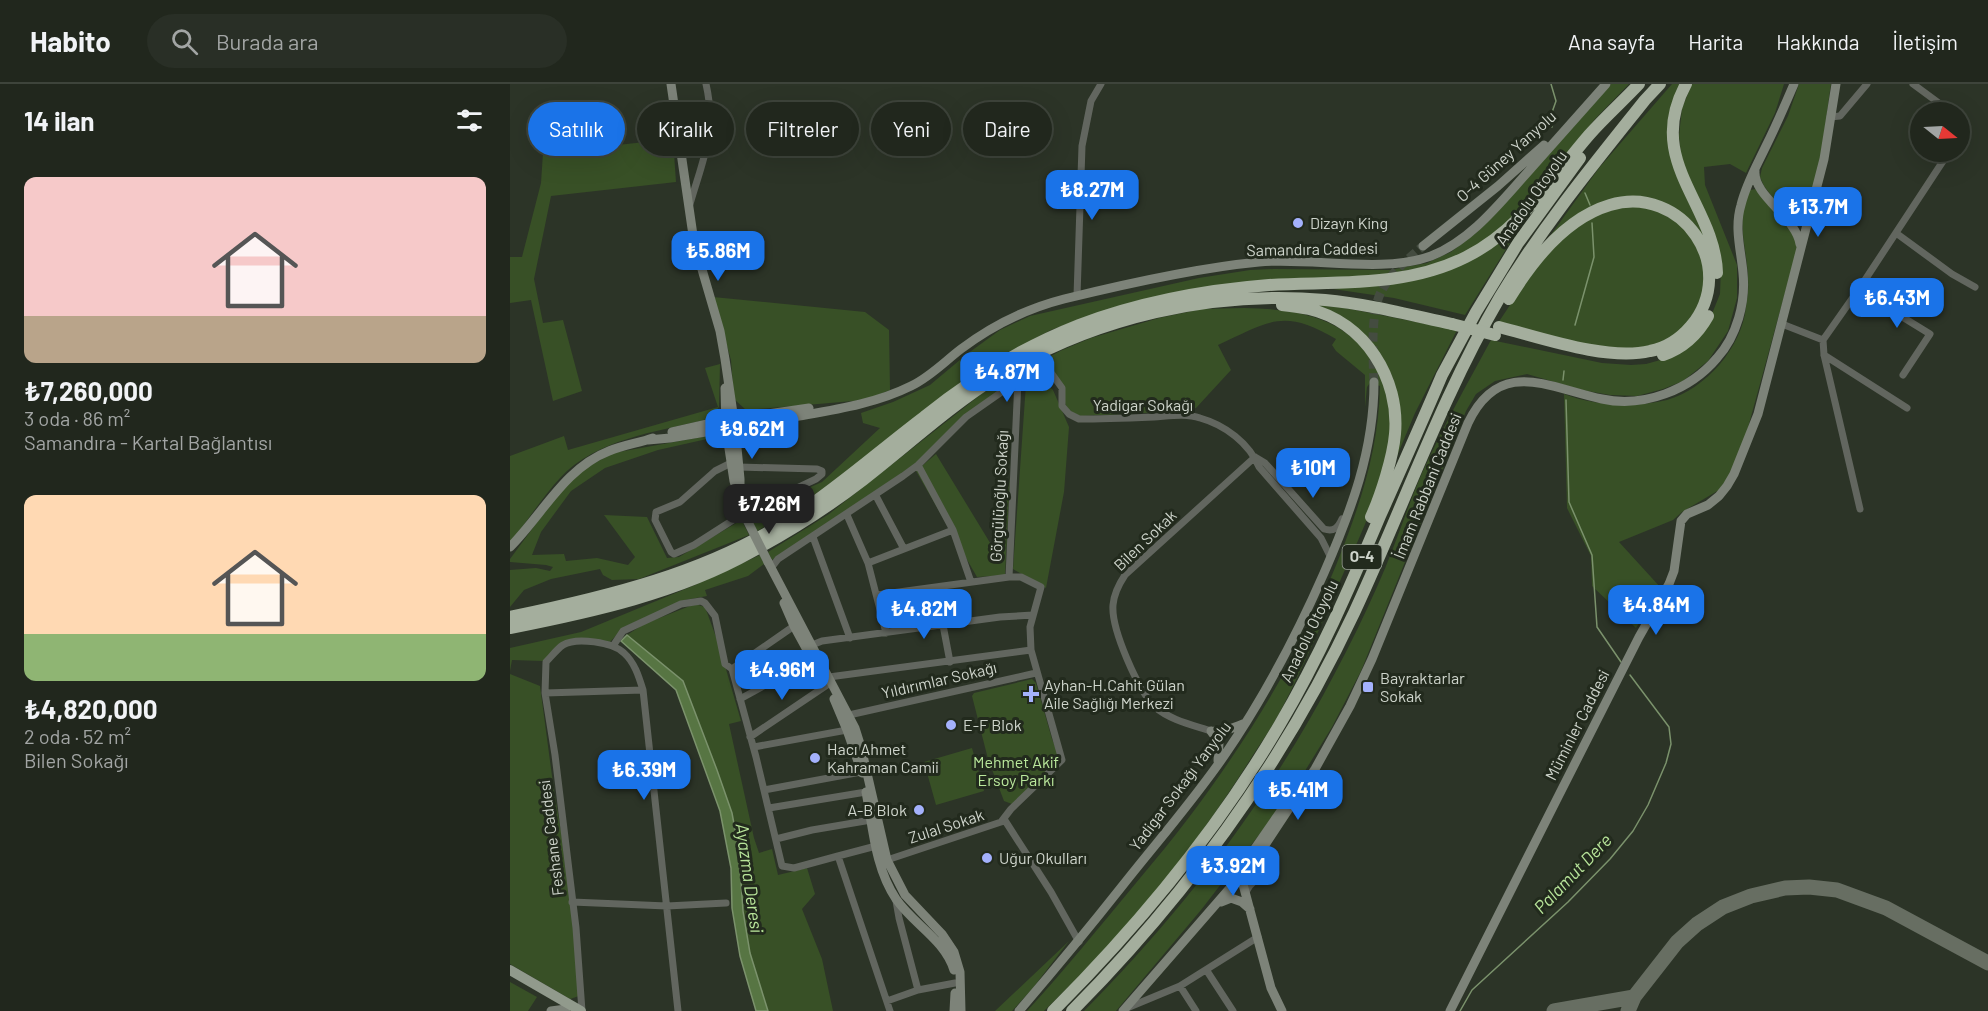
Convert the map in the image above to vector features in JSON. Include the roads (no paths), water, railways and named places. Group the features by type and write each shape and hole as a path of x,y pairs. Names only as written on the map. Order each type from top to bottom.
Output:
{"highway":[{"path":"1198,295 1214,290 1269,285 1397,278 1440,268 1466,257 1508,230 1525,213 1591,132 1641,84"},
{"name":"Anadolu Otoyolu","path":"1053,1011 1122,940 1176,875 1222,813 1281,724 1327,634 1442,375 1476,312 1518,243 1563,180 1641,84"},
{"name":"Anadolu Otoyolu","path":"1072,1011 1130,951 1184,887 1217,844 1282,747 1304,711 1354,613 1424,448 1474,344 1501,296 1581,179 1660,84"},
{"path":"510,617 656,580 733,550 787,521 824,497 922,417 1000,363 1082,324 1160,301 1198,295 1268,291 1316,292 1364,297 1497,331 1590,358 1628,362 1667,354 1680,348 1698,331 1713,304 1717,286 1715,256 1705,226 1676,160 1673,127 1686,84"},
{"path":"1424,448 1513,292 1542,254 1572,225 1590,213 1609,205 1634,202 1656,205 1672,212 1686,223 1700,241 1706,257 1709,286 1703,308 1687,331 1666,346 1632,354 1610,353 1497,331"},
{"path":"510,628 585,613 623,602 689,580 738,558 801,523 831,503 998,376 1060,344 1096,329 1188,306 1234,300 1282,298 1363,305 1454,320"},
{"path":"1188,306 1281,305 1310,309 1325,315 1359,336 1372,351 1389,381 1393,397 1395,436 1374,512 1281,724"}],"main road":[{"path":"672,84 696,255 720,331 726,359 735,465 746,517 828,681 868,790 887,860 905,896 942,934 960,972 961,1011"},
{"name":"Samandıra Caddesi","path":"510,547 552,496 582,466 608,451 672,432 868,400 895,393 930,375 961,349 1005,320 1027,309 1205,269 1261,262 1376,263 1406,261 1431,256 1468,233 1490,213 1605,84"},
{"name":"O-4 Güney Yanyolu","path":"1423,246 1531,158 1605,84"},
{"name":"İmam Rabbani Caddesi","path":"1241,877 1242,867 1254,848 1315,769 1350,706 1372,659 1474,410 1494,390 1512,382 1538,382 1604,399 1624,401 1659,396 1695,379 1722,353 1739,316 1744,283 1737,226 1744,195 1794,84"},
{"name":"Müminler Caddesi","path":"1450,1011 1639,637 1669,584 1677,559 1681,521 1687,514 1708,505 1719,496 1734,474 1758,414 1782,324 1824,159 1836,85"},
{"path":"1757,165 1755,179 1793,226 1799,237 1800,249"},
{"path":"1744,195 1751,186 1761,188"},
{"path":"1793,226 1802,228 1809,219"},
{"path":"1331,558 1362,477 1372,428 1374,382"},
{"name":"Yadigar Sokağı Yanyolu","path":"1019,1011 1079,942 1190,803 1217,765 1245,723 1303,621 1331,558"},
{"path":"769,565 794,626 812,660 849,715 861,747 871,820 882,873 896,898 910,915 951,953 956,983 954,1011"},
{"path":"1211,731 1230,730 1245,723"},
{"path":"1211,731 1219,742 1217,765"},
{"path":"876,846 882,835"},
{"path":"1241,877 1271,988 1281,1011"},
{"path":"1125,1009 1241,877"},
{"path":"1218,903 1231,898 1242,902 1250,909"},
{"path":"510,970 581,1011"},
{"path":"510,978 568,1010"},
{"path":"550,1011 568,1010"}],"street":[{"path":"689,208 708,145 711,125 706,84"},
{"path":"1077,296 1082,146 1091,101 1101,84"},
{"path":"1830,117 1840,116 1867,84"},
{"path":"1913,84 1937,102"},
{"path":"1860,509 1824,355 1823,340 1862,286 1942,162"},
{"path":"1896,233 1952,274 1975,287"},
{"path":"1862,286 1904,318 1930,334 1903,375"},
{"path":"1782,324 1823,340"},
{"path":"1824,355 1907,408"},
{"name":"Yadigar Sokağı","path":"769,565 876,496 918,465 966,417 1018,380 1041,371 1052,374 1062,388 1062,406 1069,414 1079,419 1182,415 1201,418 1235,436 1321,538 1331,558"},
{"name":"Görgülüoğlu Sokağı","path":"1009,577 1018,380"},
{"path":"1255,457 1264,463 1320,525 1329,530 1338,527 1362,477"},
{"name":"Bilen Sokak","path":"1211,731 1165,714 1155,706 1139,683 1122,644 1113,618 1113,604 1117,589 1125,575 1255,457"},
{"path":"735,465 817,469 822,471 822,474 694,545 674,554 671,552 655,520 656,511 680,502 714,471 735,465"},
{"path":"918,465 953,530 971,582"},
{"path":"876,496 904,549"},
{"path":"847,515 868,563 886,633"},
{"path":"868,563 953,530"},
{"path":"813,537 850,638"},
{"path":"877,595 1009,577"},
{"name":"Zulal Sokak","path":"887,860 997,824 1062,760 1031,650 1030,627 1041,587 1021,577 1009,577"},
{"path":"678,1011 644,690 634,666 624,652 614,646 623,631 681,604 701,601 715,616 725,664 732,669 754,747 782,866 794,868 876,846"},
{"path":"812,645 822,641 1033,615"},
{"path":"943,625 950,662"},
{"path":"732,669 794,626"},
{"name":"Feshane Caddesi","path":"581,1011 576,928 555,755 545,693 546,662 564,644 588,641 614,646"},
{"path":"750,737 828,681 1031,650"},
{"path":"740,699 812,660"},
{"name":"Yıldırımlar Sokağı","path":"849,715 1036,673"},
{"path":"545,693 644,690"},
{"path":"754,747 847,730"},
{"path":"764,790 861,772"},
{"path":"769,808 868,790"},
{"path":"1004,819 1051,892 1079,942"},
{"path":"776,839 871,820"},
{"path":"838,856 890,1011"},
{"path":"1245,892 1250,884 1268,874"},
{"path":"896,898 918,990"},
{"path":"572,902 667,906 726,903"},
{"path":"899,918 910,915"},
{"path":"1125,1009 1180,986 1258,937"},
{"path":"1207,971 1233,1011"},
{"path":"886,1001 918,990 956,983"},
{"path":"1180,986 1196,1011"}],"waterway":[{"name":"Palamut Dere","path":"1551,84 1556,101 1550,118 1552,127"},
{"name":"Palamut Dere","path":"1585,193 1590,205"},
{"name":"Palamut Dere","path":"1575,325 1594,257 1592,223"},
{"name":"Palamut Dere","path":"1563,380 1564,371"},
{"name":"Palamut Dere","path":"1566,400 1569,502 1592,555 1597,627 1621,662"},
{"name":"Palamut Dere","path":"1460,1011 1472,990 1568,902 1610,859 1633,831 1648,805 1666,763 1671,744 1669,727 1630,675"}],"tunnel":[{"path":"1374,382 1373,334 1378,299 1395,272 1423,246"}],"place":[{"name":"Dizayn King","path":"1298,223"},
{"name":"Bayraktarlar Sokak","path":"1368,687"},
{"name":"Ayhan-H.Cahit Gülan Aile Sağlığı Merkezi","path":"1031,694"},
{"name":"E-F Blok","path":"951,725"},
{"name":"Hacı Ahmet Kahraman Camii","path":"815,758"},
{"name":"A-B Blok","path":"919,810"},
{"name":"Uğur Okulları","path":"987,858"}],"park label":[{"name":"Mehmet Akif Ersoy Parkı","path":"1016,771"}],"water label":[{"name":"Ayazma Deresi","path":"749,878"}]}
